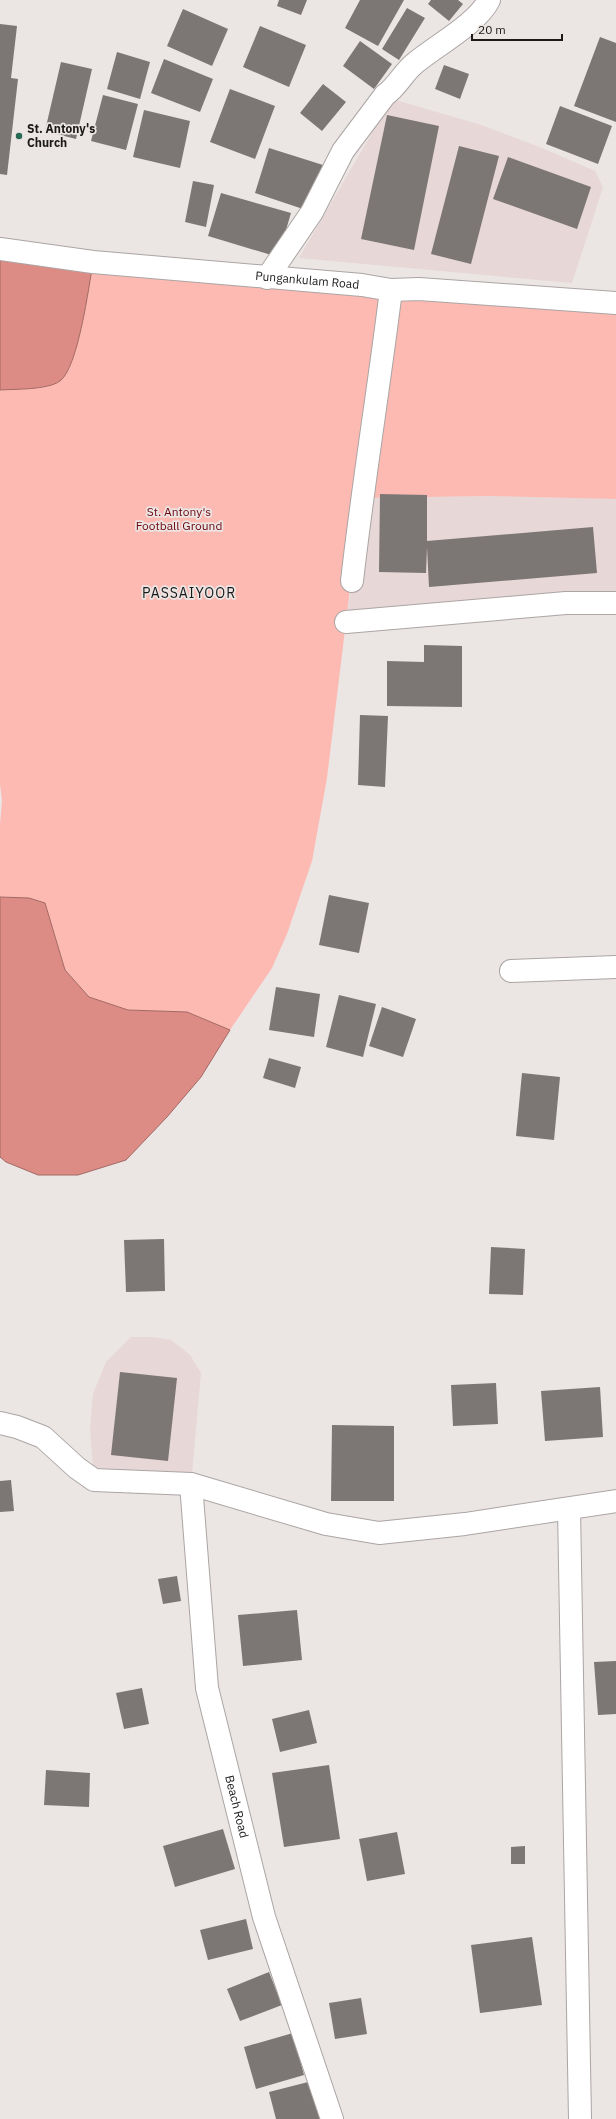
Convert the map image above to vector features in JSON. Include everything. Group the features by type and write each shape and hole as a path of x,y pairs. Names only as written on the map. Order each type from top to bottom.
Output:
{"street":[{"path":"267,278 312,212 343,151 385,96 393,90 413,65 462,28 485,8 489,0"},
{"name":"Pungankulam Road","path":"0,249 93,262 362,285 391,290 419,289 616,303"},
{"path":"352,581 361,498 378,391 391,290"},
{"path":"346,622 566,603 616,603"},
{"path":"511,971 616,967"},
{"path":"0,1423 17,1427 43,1437 76,1468 94,1480 191,1484 326,1524 378,1533 465,1524 616,1501"},
{"name":"Beach Road","path":"191,1484 207,1688 264,1918 332,2119"},
{"path":"569,1509 580,2119"}],"shaded area":[{"path":"392,99 478,124 542,148 595,171 603,187 572,283 299,258"},
{"path":"0,249 93,262 86,307 77,344 66,373 60,381 55,384 31,388 0,390"},
{"path":"491,496 616,499 616,600 346,622 361,498"},
{"path":"0,897 29,898 45,903 65,970 89,997 128,1010 187,1012 230,1030 201,1077 167,1117 126,1160 78,1175 38,1175 6,1162 0,1157"},
{"path":"131,1337 152,1337 171,1340 190,1355 201,1373 191,1484 94,1480 90,1429 93,1394 106,1362"}],"green space":[{"name":"St. Antony's Football Ground","path":"93,262 616,303 616,499 491,496 361,498 327,778 312,861 287,934 272,968 230,1030 187,1012 128,1010 89,997 65,970 45,903 29,898 0,897 0,824 2,801 0,784 0,390 46,387 69,369 82,322"}],"building":[{"path":"279,0 307,0 301,15 277,6"},
{"path":"360,0 404,0 378,46 345,28"},
{"path":"431,0 458,0 463,4 449,21 428,4"},
{"path":"407,8 425,18 399,60 382,49"},
{"path":"183,9 228,29 212,66 167,46"},
{"path":"0,24 17,26 11,78 18,79 7,175 0,174"},
{"path":"260,26 306,45 289,87 243,67"},
{"path":"600,37 616,43 616,122 574,106"},
{"path":"360,41 392,64 374,89 343,66"},
{"path":"117,52 150,62 140,99 107,89"},
{"path":"164,59 213,79 200,112 151,93"},
{"path":"61,62 92,69 76,139 45,131"},
{"path":"444,65 469,74 460,99 435,89"},
{"path":"323,84 346,102 322,131 300,113"},
{"path":"230,89 275,106 255,159 210,142"},
{"path":"103,95 138,104 126,150 91,141"},
{"path":"560,106 612,126 598,164 546,144"},
{"path":"144,110 190,121 180,168 133,157"},
{"path":"387,115 439,126 414,250 361,239"},
{"path":"459,146 499,156 471,264 431,254"},
{"path":"269,148 323,165 309,211 255,193"},
{"path":"508,157 591,187 577,229 493,199"},
{"path":"193,181 214,185 206,227 185,222"},
{"path":"221,193 291,213 278,257 208,236"},
{"path":"380,494 427,495 427,541 593,527 597,573 429,587 427,547 426,573 379,572"},
{"path":"424,645 462,646 462,707 387,706 387,661 424,662"},
{"path":"360,715 388,716 385,787 358,785"},
{"path":"329,895 369,903 359,953 319,945"},
{"path":"276,987 320,994 314,1037 269,1030"},
{"path":"339,995 376,1004 363,1057 326,1047"},
{"path":"382,1007 416,1019 403,1057 369,1046"},
{"path":"269,1058 301,1067 295,1088 263,1078"},
{"path":"522,1073 560,1077 554,1140 516,1136"},
{"path":"164,1239 165,1291 126,1292 124,1240"},
{"path":"491,1247 525,1249 523,1295 489,1294"},
{"path":"120,1372 177,1378 168,1461 111,1455"},
{"path":"496,1383 498,1424 453,1426 451,1385"},
{"path":"600,1387 603,1437 545,1441 541,1391"},
{"path":"332,1425 394,1426 394,1501 331,1501"},
{"path":"11,1480 14,1511 0,1512 0,1481"},
{"path":"177,1576 181,1601 163,1604 158,1579"},
{"path":"297,1610 302,1660 243,1666 238,1615"},
{"path":"616,1661 616,1714 598,1715 594,1662"},
{"path":"142,1688 149,1724 124,1729 116,1693"},
{"path":"309,1710 317,1743 280,1752 272,1719"},
{"path":"329,1765 340,1839 284,1847 272,1773"},
{"path":"46,1770 90,1773 89,1807 44,1805"},
{"path":"223,1829 235,1869 175,1887 163,1846"},
{"path":"397,1832 405,1874 367,1881 359,1839"},
{"path":"525,1846 525,1864 511,1864 511,1847"},
{"path":"246,1919 253,1949 208,1960 200,1930"},
{"path":"532,1937 542,2005 480,2013 471,1945"},
{"path":"269,1972 282,2005 240,2021 227,1989"},
{"path":"361,1998 367,2034 335,2039 329,2003"},
{"path":"293,2033 304,2075 256,2089 244,2047"},
{"path":"312,2081 321,2119 276,2119 269,2092"}],"place":[{"name":"St. Antony's Church","path":"19,136"}],"district":[{"name":"PASSAIYOOR","path":"189,593"}]}
